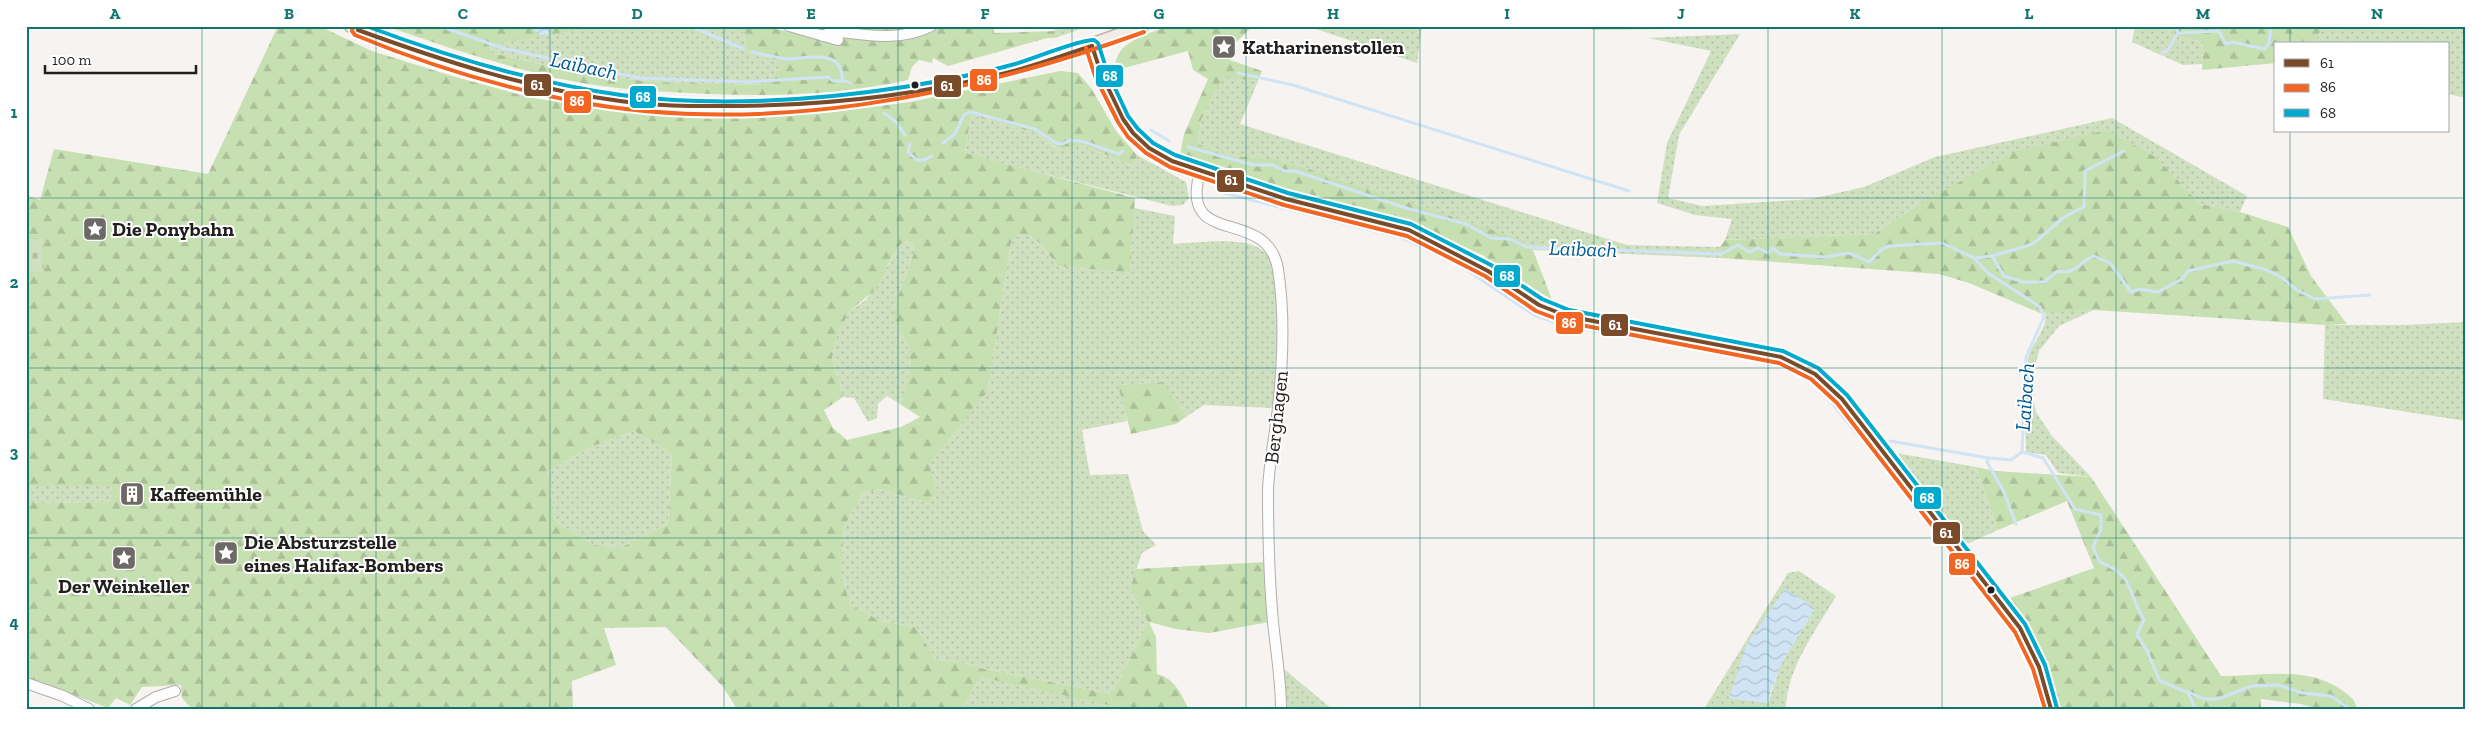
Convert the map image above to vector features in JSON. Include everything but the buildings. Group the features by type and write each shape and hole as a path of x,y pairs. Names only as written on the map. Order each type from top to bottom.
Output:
{"main road":[{"path":"356,27 408,49 490,74 549,89 607,100 697,107 832,103 942,87 1008,72 1092,46 1142,26"}],"street":[{"path":"789,26 838,40"},
{"path":"823,36 832,32 899,36 913,34 931,26"},
{"path":"1092,46 1101,74 1123,119 1133,133 1149,148 1172,161 1200,172 1286,199 1409,230 1488,272 1539,305 1567,316 1781,356 1804,365 1821,376 1842,399 2020,628 2034,651 2042,674 2050,709"},
{"name":"Berghagen","path":"1200,172 1196,196 1199,210 1208,218 1220,224 1253,234 1263,240 1275,255 1279,278 1283,346 1268,488 1268,561 1281,709"},
{"path":"26,683 63,696 89,709"},
{"path":"136,709 156,697 175,691"}],"green space":[{"path":"278,26 319,26 372,51 532,98 610,109 702,116 834,112 910,102 1060,71 1078,73 1091,88 1116,131 1137,155 1133,166 1082,145 1061,150 1036,133 971,115 965,153 1135,198 1130,273 1057,266 1041,244 1031,237 1018,235 1011,242 988,391 929,464 937,493 928,503 880,489 863,493 844,527 841,572 850,604 880,621 916,627 936,660 960,662 984,669 1112,694 1148,622 1130,589 1136,569 1265,562 1269,622 1209,633 1176,629 1149,622 1156,637 1157,674 1173,683 1180,692 1188,709 1127,709 980,677 962,709 737,709 723,687 666,627 604,628 616,665 572,681 573,709 192,709 182,698 181,685 142,687 130,705 116,698 108,708 26,677 26,503 112,502 112,486 26,486 26,195 40,200 54,149 208,174","holes":["907,241 913,245 914,252 894,314 898,329 906,341 909,356 907,381 900,404 920,417 901,427 847,440 833,428 824,410 843,397 832,358 838,332 850,311 877,288 888,264 901,244","634,431 672,454 668,524 620,548 593,545 555,521 548,471 593,446"]},
{"path":"391,26 591,26 585,29 489,45 492,53 584,74 653,82 763,85 785,64 748,51 742,26 763,26 797,34 800,26 994,26 994,33 1055,31 1055,38 1047,38 948,66 933,58 932,63 919,60 912,67 908,80 881,85 827,92 744,95 641,90 577,82 540,74 477,56 394,29"},
{"path":"591,26 742,26 748,51 785,64 763,85 653,82 584,74 492,53 489,44 585,29"},
{"path":"1055,26 1089,26 1055,38"},
{"path":"1168,26 1253,26 1230,48 1230,60 1262,71 1258,81 1223,77 1201,120 1198,144 1232,156 1279,159 1517,238 1533,250 1552,300 1484,256 1411,223 1261,182 1180,155 1184,134 1208,79 1193,70 1188,51 1116,70 1116,60 1125,46 1141,36"},
{"path":"1307,26 1422,26 1417,63"},
{"path":"1592,26 1671,26 1671,29 1592,30"},
{"path":"1671,26 1764,26 1671,29"},
{"path":"2135,26 2172,26 2173,35 2203,42 2202,64 2183,65 2132,42"},
{"path":"2172,26 2323,26 2315,42 2274,42 2274,63 2202,70 2203,42 2173,35"},
{"path":"2323,26 2466,26 2466,98 2450,94 2450,42 2315,42"},
{"path":"1740,34 1679,135 1668,198 1702,206 1811,199 1864,187 1935,157 2112,118 2247,196 2240,212 2200,204 2156,157 1916,206 1874,234 1725,240 1732,219 1695,215 1657,203 1667,143 1711,51 1648,38"},
{"path":"1223,76 1258,81 1240,124 1627,245 1720,247 1721,258 1533,250 1516,238 1279,159 1232,156 1198,144 1201,120"},
{"path":"971,115 1036,133 1060,150 1082,145 1133,166 1137,155 1186,182 1189,198 1183,205 1172,206 965,154"},
{"path":"2107,130 2156,157 2200,204 2240,212 2288,227 2311,276 2347,324 2325,325 2094,310 2040,313 1969,283 1939,274 1721,258 1720,247 1725,240 1874,234 1916,206 2013,152"},
{"path":"1134,208 1175,216 1173,244 1216,241 1239,242 1257,247 1269,256 1276,285 1277,306 1273,408 1204,405 1186,417 1162,382 1119,385 1127,421 1082,430 1090,475 1128,474 1143,531 1156,545 1142,553 1130,588 1148,622 1112,694 984,669 960,662 936,660 916,627 880,621 850,604 841,572 844,527 863,493 880,489 928,503 928,464 988,391 1011,242 1018,235 1031,237 1041,244 1057,266 1130,273"},
{"path":"42,238 44,271 26,272 26,239"},
{"path":"907,241 913,245 914,252 897,302 894,318 896,326 906,341 908,348 907,381 900,404 887,396 878,404 877,418 868,422 854,398 843,397 832,358 838,332 850,311 867,299 901,244"},
{"path":"2094,310 2059,326 2039,351 2031,382 2036,412 2052,436 2091,477 2058,473 2046,455 2026,452 2025,377 2029,355 2045,323 2045,312"},
{"path":"2466,322 2466,421 2323,399 2325,325 2406,325"},
{"path":"1163,382 1186,417 1176,424 1131,434 1118,385"},
{"path":"634,431 672,454 668,524 620,548 593,545 555,521 548,471 593,446"},
{"path":"1896,453 1976,467 1998,530 1967,544"},
{"path":"1976,467 1996,471 2091,477 2221,676 2284,674 2315,678 2329,683 2346,693 2354,700 2357,709 2318,709 2301,704 2261,699 2261,709 2058,709 2050,677 2035,638 2010,598 2094,568 2067,501 1998,530"},
{"path":"26,486 112,486 112,502 26,503"},
{"path":"1799,571 1836,596 1797,664 1791,679 1786,709 1704,709 1788,573","holes":["1815,608 1781,664 1768,703 1729,698"]},
{"path":"1284,669 1332,709 1286,709"},
{"path":"980,677 1111,704 1127,709 962,709"}],"water":[{"path":"531,26 548,26 551,31 547,35 539,35"},
{"path":"1785,589 1815,608 1781,664 1767,703 1729,698 1747,644"}],"waterway":[{"name":"Laibach","path":"440,26 502,48 639,78 747,82 829,77 833,81 846,81 850,83"},
{"path":"690,26 744,49"},
{"name":"Laibach","path":"2176,26 2178,33"},
{"name":"Laibach","path":"2162,53 2167,51 2178,33 2219,31 2226,44 2232,42 2265,49 2269,43 2271,26"},
{"path":"752,52 787,59 813,57 830,59 837,63 841,70 842,81"},
{"path":"1238,73 1293,85 1629,191"},
{"name":"Laibach","path":"943,143 955,134 964,115 970,112 1035,129 1056,143 1063,144 1070,140 1081,141 1119,154 1123,151"},
{"name":"Laibach","path":"884,113 896,122 905,135"},
{"name":"Laibach","path":"1151,130 1169,141"},
{"name":"Laibach","path":"910,144 908,152 917,160 924,160 932,156"},
{"name":"Laibach","path":"1188,147 1254,165 1273,165 1285,171 1295,171 1406,208 1466,224 1491,238 1510,239 1526,247 1721,254 1738,245 1750,252 1758,248 1768,253 1773,248 1780,254 1825,257 1849,253 1869,262 1882,249 1889,246 1942,243 1974,258 1988,273 2040,307 2044,317 2026,357 2022,452 2043,458 2075,509 2101,515 2101,529 2093,547 2100,562 2120,573 2129,586 2144,619 2137,635 2146,649 2160,681 2188,692 2194,706 2193,709"},
{"name":"Laibach","path":"1992,256 2033,244 2064,217 2084,207 2085,171 2124,151"},
{"path":"1220,192 1402,238 1455,262 1534,315 1566,326 1779,365 1800,373 1816,383 1857,434"},
{"name":"Laibach","path":"1975,258 1992,256 2004,276 2024,282 2044,282 2058,271 2064,272 2074,269 2094,256 2110,263 2131,292 2140,289 2158,292 2182,279 2188,271 2233,261 2267,270 2281,277 2297,290 2315,299 2370,295"},
{"path":"1890,441 1989,458"},
{"path":"1869,448 2013,631 2027,655 2042,709"},
{"name":"Laibach","path":"2016,524 2003,490 1987,462 1989,458 2011,460 2022,452"},
{"name":"Laibach","path":"2188,692 2204,699 2218,699 2252,686 2278,685 2303,693 2331,696 2347,707"}],"transit line":[{"name":"86","path":"353,26 352,31 355,35 381,46 462,74 518,89 573,101 645,111 718,115 790,112 863,104 934,92 1005,75 1075,55 1144,32"},
{"name":"68","path":"366,26 492,68 556,84 621,95 691,101 799,99 904,87 1001,68 1068,46 1094,40 1098,43 1107,71 1128,116 1153,143 1175,155 1288,193 1411,224 1491,265 1542,299 1569,310 1783,351 1818,368 1847,395 2025,624 2045,665 2057,708"},
{"name":"61","path":"358,30 487,73 553,89 620,101 680,106 807,104 907,93 1006,73 1092,46"},
{"name":"61","path":"1092,46 1101,73 1123,119 1133,133 1149,148 1172,161 1286,199 1409,230 1488,271 1539,305 1567,316 1781,357 1815,374 1842,399 2020,628 2039,667 2051,709"},
{"name":"86","path":"1086,48 1095,76 1118,122 1128,137 1146,153 1170,167 1284,205 1407,236 1485,276 1536,311 1565,322 1779,363 1811,379 1837,403 2015,632 2033,669 2045,709"}],"place":[{"name":"Katharinenstollen","path":"1224,47"},
{"name":"Die Ponybahn","path":"95,229"},
{"name":"Kaffeemühle","path":"132,494"},
{"name":"Die Absturzstelle eines Halifax-Bombers","path":"226,553"},
{"name":"Der Weinkeller","path":"124,558"}]}
